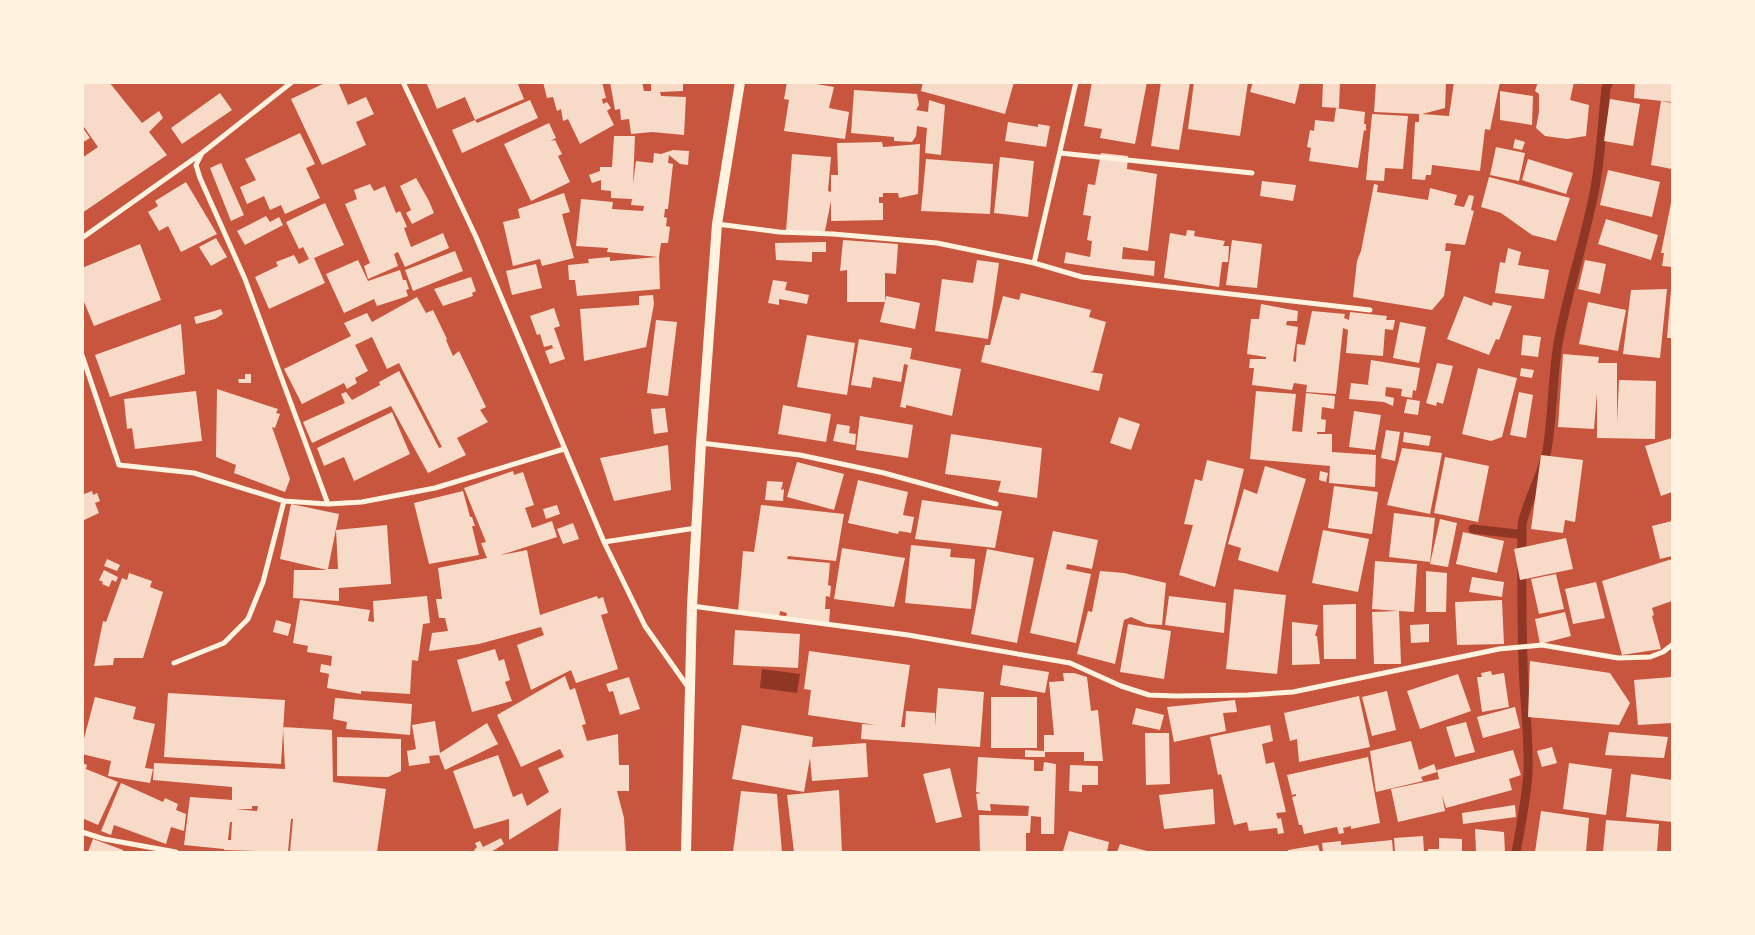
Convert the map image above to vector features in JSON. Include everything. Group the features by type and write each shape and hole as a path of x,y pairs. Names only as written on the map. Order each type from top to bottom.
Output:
{"main road":[{"path":"686,852 692,606 701,443 718,224 740,82"}],"street":[{"path":"82,238 202,153 292,82"},
{"path":"403,82 476,237 604,542 644,626 690,690"},
{"path":"1034,263 1076,82"},
{"path":"202,153 196,165 200,178 245,279 328,504"},
{"path":"1060,154 1252,173"},
{"path":"718,224 779,232 832,234 937,243 1034,263 1082,277 1370,310"},
{"path":"82,355 119,465 194,474 284,501 328,504 362,502 435,488 564,450"},
{"path":"701,443 800,454 884,473 996,504"},
{"path":"174,663 224,643 248,619 263,582 284,501"},
{"path":"604,542 696,528"},
{"path":"692,606 908,635 1070,663 1121,686 1149,695 1248,695 1293,692 1499,649 1542,645 1618,658 1650,657 1663,652 1672,645"},
{"path":"82,832 104,839 176,852"}],"shaded area":[{"path":"762,669 800,674 797,693 760,688"}],"building":[{"path":"82,82 109,82 142,123 159,111 163,118 149,132 167,155 82,213 82,158 98,147 82,124"},
{"path":"327,82 338,82 348,105 366,97 374,114 356,122 366,145 322,165 291,99"},
{"path":"426,82 517,82 524,99 475,120 465,97 437,109"},
{"path":"543,82 602,82 606,98 602,99 603,104 607,102 611,108 607,111 614,125 580,144 568,119 563,121 561,109 557,111 553,97 547,98"},
{"path":"610,82 642,82 644,91 651,91 651,82 683,82 683,91 660,92 661,96 686,97 684,135 652,132 631,134 629,119 621,120 620,109 615,110"},
{"path":"787,82 804,82 834,87 829,108 849,112 845,139 784,131 789,100 784,99"},
{"path":"923,82 1014,82 1005,114 921,91"},
{"path":"1092,82 1147,82 1135,144 1100,138 1102,129 1084,126"},
{"path":"1161,82 1190,82 1179,150 1151,146"},
{"path":"1194,82 1248,82 1240,136 1188,129"},
{"path":"1253,82 1300,82 1295,104 1250,92"},
{"path":"1323,82 1340,82 1339,108 1322,107"},
{"path":"1376,82 1446,82 1445,108 1422,114 1449,116 1454,82 1500,82 1490,130 1485,129 1480,171 1432,165 1431,175 1426,175 1425,180 1412,179 1415,122 1419,122 1419,114 1374,112"},
{"path":"1538,82 1574,82 1570,100 1589,105 1586,136 1567,139 1545,136 1536,128 1539,112 1539,94 1535,91"},
{"path":"1635,82 1672,82 1672,102 1634,98"},
{"path":"854,90 917,94 919,105 916,110 928,112 929,100 945,105 941,155 925,153 927,128 917,126 916,136 912,142 894,141 894,137 851,133"},
{"path":"1500,91 1533,96 1532,125 1500,120"},
{"path":"220,93 232,110 182,144 171,128"},
{"path":"1610,99 1640,104 1633,146 1604,141"},
{"path":"530,100 538,118 462,153 452,130 475,120 477,123"},
{"path":"1661,101 1672,103 1672,169 1651,165"},
{"path":"1336,108 1365,112 1364,124 1366,124 1366,131 1364,130 1358,168 1309,161 1311,148 1307,147 1310,130 1314,131 1315,120 1334,122"},
{"path":"1372,114 1408,116 1403,169 1385,168 1384,181 1366,180"},
{"path":"1008,122 1038,127 1038,124 1050,126 1046,147 1005,141"},
{"path":"549,123 556,138 550,141 555,140 562,154 558,156 570,182 531,201 504,144"},
{"path":"82,127 90,138 82,143"},
{"path":"300,133 315,164 306,168 320,198 285,214 281,205 270,210 264,196 247,204 240,187 256,180 245,159"},
{"path":"614,136 635,136 633,184 636,161 653,163 654,153 661,154 673,150 689,151 688,165 680,164 669,155 668,163 673,164 668,209 665,209 664,217 667,218 666,226 670,227 668,243 661,243 659,257 660,289 577,296 575,280 569,280 568,265 589,263 588,259 610,257 610,261 658,257 607,252 608,248 576,246 581,199 613,202 612,209 643,211 644,206 631,205 632,199 611,198 611,191 601,190 601,180 592,183 589,175 600,171 600,167 612,167"},
{"path":"1515,139 1525,142 1522,150 1513,148"},
{"path":"882,142 883,147 920,144 918,194 899,198 898,193 883,193 883,197 879,197 879,203 883,203 883,220 831,221 831,201 825,231 786,231 792,154 831,157 828,191 831,192 831,175 838,175 837,143"},
{"path":"1496,147 1525,153 1519,181 1490,175"},
{"path":"1101,153 1128,156 1127,169 1157,174 1148,251 1123,247 1122,259 1155,261 1154,276 1064,263 1066,252 1090,257 1092,241 1087,240 1091,216 1083,215 1088,184 1095,185"},
{"path":"1000,157 1034,161 1028,217 994,213"},
{"path":"926,159 993,164 990,214 921,211"},
{"path":"1528,159 1573,173 1566,194 1522,180"},
{"path":"221,163 244,215 231,221 210,168"},
{"path":"1608,170 1660,182 1652,217 1600,205"},
{"path":"1489,177 1570,198 1556,241 1532,235 1501,213 1481,207"},
{"path":"416,178 434,213 412,224 406,213 411,210 400,186"},
{"path":"1262,181 1296,185 1293,201 1260,196"},
{"path":"186,182 217,234 181,252 168,226 159,231 148,212 158,206 155,201"},
{"path":"370,184 374,191 385,186 396,213 400,211 407,227 404,228 411,247 443,233 449,248 405,267 398,252 394,254 398,266 368,279 364,266 370,263 345,204 357,199 354,190"},
{"path":"1374,184 1378,185 1377,192 1428,200 1430,188 1457,195 1454,205 1464,207 1469,195 1474,196 1471,210 1474,211 1465,245 1446,243 1445,251 1451,251 1444,296 1432,310 1353,297 1357,261 1361,251"},
{"path":"564,193 570,212 562,214 574,258 542,266 540,259 513,266 503,222 520,218 518,209"},
{"path":"1672,198 1672,267 1662,266 1664,253 1661,253"},
{"path":"325,203 344,245 314,258 325,283 269,309 255,277 278,266 276,262 294,255 299,264 309,259 303,247 299,249 286,222"},
{"path":"266,216 270,222 279,217 283,225 245,245 237,231"},
{"path":"1606,219 1658,235 1651,260 1598,244"},
{"path":"1187,230 1195,231 1194,236 1225,241 1223,246 1229,246 1228,262 1222,262 1219,287 1164,278 1170,233 1186,236"},
{"path":"216,238 227,257 211,266 199,247"},
{"path":"843,240 898,244 896,274 885,273 885,302 847,302 847,270 840,271"},
{"path":"1232,240 1262,244 1257,288 1226,285"},
{"path":"826,242 826,252 812,252 812,262 776,260 775,243"},
{"path":"140,244 161,300 94,326 82,297 82,268"},
{"path":"1508,248 1521,252 1518,265 1549,270 1544,299 1495,293 1500,262 1505,263"},
{"path":"455,251 463,271 413,291 405,270"},
{"path":"358,260 368,281 400,270 403,280 406,280 409,289 406,290 408,296 377,306 374,299 344,313 326,274"},
{"path":"977,260 999,263 988,339 935,331 942,279 973,283"},
{"path":"1585,260 1606,264 1600,294 1578,289"},
{"path":"536,264 542,288 512,295 506,271"},
{"path":"471,277 476,291 472,293 473,296 443,306 434,289"},
{"path":"773,280 787,282 785,290 809,295 807,304 779,299 779,305 768,303"},
{"path":"1667,289 1660,358 1623,354 1631,290"},
{"path":"1671,290 1672,338 1667,338"},
{"path":"1021,293 1091,310 1089,317 1106,322 1093,371 1090,372 1103,374 1099,391 981,362 985,345 990,345 1003,296 1019,300"},
{"path":"653,295 654,304 646,347 584,361 580,309 639,305 639,296"},
{"path":"886,296 920,303 915,329 880,322"},
{"path":"1464,296 1492,306 1493,302 1512,306 1499,340 1496,339 1489,355 1447,339"},
{"path":"417,297 426,313 433,310 453,356 459,351 486,407 480,410 488,422 457,438 466,455 428,473 391,406 312,443 303,422 345,403 341,394 346,392 352,400 380,385 379,382 399,371 439,448 442,447 399,363 387,369 372,337 355,345 368,371 355,378 357,383 347,389 344,383 302,404 284,369 351,336 344,323 367,313 372,322"},
{"path":"1588,302 1626,310 1618,351 1579,344"},
{"path":"1261,304 1298,311 1297,321 1287,321 1286,325 1298,327 1293,361 1296,362 1297,344 1305,345 1312,311 1345,314 1344,318 1349,320 1350,312 1387,316 1386,320 1395,320 1393,330 1385,329 1383,356 1346,353 1348,330 1343,328 1336,394 1306,392 1307,385 1294,383 1292,390 1252,385 1254,368 1249,368 1250,359 1266,359 1266,357 1247,354 1251,319 1259,319"},
{"path":"554,308 560,326 554,328 565,359 550,364 545,351 553,348 552,345 544,347 540,334 537,335 530,316"},
{"path":"221,309 223,314 215,319 196,324 194,317"},
{"path":"656,320 677,322 668,396 647,393"},
{"path":"1400,322 1426,327 1419,363 1393,358"},
{"path":"181,324 185,374 110,397 95,355"},
{"path":"807,335 855,343 847,395 797,387"},
{"path":"1523,335 1541,337 1538,357 1521,355"},
{"path":"859,339 912,348 910,359 961,369 952,416 906,405 906,408 900,407 908,365 904,364 901,382 873,377 871,388 851,385"},
{"path":"1563,354 1599,357 1598,363 1617,363 1617,423 1619,380 1656,381 1655,439 1597,438 1597,393 1594,429 1558,427"},
{"path":"1371,360 1420,368 1416,391 1413,390 1412,398 1401,396 1402,389 1386,387 1385,396 1394,398 1393,406 1384,402 1349,399 1351,383 1369,385"},
{"path":"1437,363 1453,366 1443,404 1437,402 1436,406 1426,403"},
{"path":"1478,368 1517,378 1502,437 1491,441 1462,434"},
{"path":"1521,368 1534,370 1532,378 1520,376"},
{"path":"245,374 251,374 251,383 239,383 238,379 245,379"},
{"path":"217,389 278,409 276,413 280,414 275,428 272,427 290,479 285,492 234,473 236,465 216,457"},
{"path":"196,391 202,441 135,449 132,428 127,429 124,399"},
{"path":"1256,391 1296,394 1292,431 1302,432 1306,393 1335,396 1334,409 1322,407 1321,419 1326,420 1325,432 1317,432 1317,434 1332,434 1332,452 1376,455 1375,487 1329,483 1330,466 1250,459"},
{"path":"1519,392 1533,395 1526,438 1510,435"},
{"path":"1407,399 1420,401 1418,415 1404,413"},
{"path":"783,405 831,414 826,442 778,434"},
{"path":"665,408 668,432 654,434 651,409"},
{"path":"1354,411 1381,415 1375,450 1349,447"},
{"path":"392,412 410,454 354,481 344,457 324,466 317,448"},
{"path":"860,416 913,425 908,458 856,450"},
{"path":"1119,417 1140,424 1131,450 1110,443"},
{"path":"837,424 850,426 849,433 856,434 855,445 833,441"},
{"path":"1386,430 1400,432 1395,461 1381,458"},
{"path":"1404,432 1431,436 1429,446 1403,442"},
{"path":"951,434 1042,448 1037,498 998,492 1001,481 945,474"},
{"path":"1672,438 1672,492 1661,496 1645,446"},
{"path":"668,445 671,490 614,501 600,458"},
{"path":"1402,448 1442,453 1430,514 1387,505"},
{"path":"1541,455 1583,460 1575,522 1565,520 1563,533 1531,529"},
{"path":"1445,457 1489,466 1478,522 1434,513"},
{"path":"1207,460 1244,469 1215,587 1179,575 1193,525 1184,524 1195,479 1202,481"},
{"path":"797,462 844,474 834,510 787,497"},
{"path":"1265,466 1306,479 1278,572 1238,560 1241,548 1228,544 1244,489 1257,494"},
{"path":"513,471 514,475 523,472 534,505 525,508 532,528 552,521 557,537 501,555 527,550 540,615 597,596 598,599 603,597 608,613 601,615 618,669 576,683 571,670 531,690 517,645 544,635 541,627 479,644 429,651 432,633 448,631 445,618 439,618 436,599 442,599 438,568 487,558 481,543 486,542 464,488"},
{"path":"1320,471 1328,473 1326,482 1319,480"},
{"path":"858,480 908,492 903,515 914,517 911,533 899,531 898,534 848,523"},
{"path":"767,481 783,482 781,490 784,489 783,501 765,500"},
{"path":"1334,486 1378,492 1372,534 1328,528"},
{"path":"92,491 93,495 97,493 100,501 95,503 99,513 82,521 82,495"},
{"path":"463,491 470,517 472,517 475,526 472,526 479,555 429,564 414,503"},
{"path":"922,500 1002,511 995,548 915,539"},
{"path":"291,504 339,514 328,569 338,569 336,530 387,525 391,584 339,588 339,601 293,598 294,570 327,570 280,559"},
{"path":"557,505 560,514 546,519 543,509"},
{"path":"761,505 844,514 836,561 788,556 787,559 830,563 828,585 831,586 830,597 826,596 825,609 830,609 829,624 786,617 787,613 780,611 779,618 738,612 743,551 754,552"},
{"path":"1394,513 1435,518 1430,562 1389,557"},
{"path":"1440,519 1457,523 1448,567 1430,564"},
{"path":"1672,521 1672,556 1660,559 1652,526"},
{"path":"573,523 579,539 563,544 557,529"},
{"path":"1323,530 1369,539 1358,592 1312,583"},
{"path":"1053,531 1098,540 1092,569 1067,564 1066,569 1091,574 1076,643 1030,633"},
{"path":"1463,532 1504,541 1497,573 1456,564"},
{"path":"1566,538 1573,569 1520,580 1514,549"},
{"path":"911,545 951,549 950,557 975,559 971,609 905,603"},
{"path":"842,548 905,558 894,607 834,599"},
{"path":"987,549 1034,558 1017,643 971,634"},
{"path":"107,559 120,565 117,571 104,566"},
{"path":"1672,559 1672,601 1652,608 1654,615 1652,616 1661,649 1622,655 1602,581"},
{"path":"1375,561 1417,564 1414,612 1399,611 1401,664 1374,664 1372,612 1398,611 1372,609"},
{"path":"104,570 118,577 116,582 112,580 109,587 102,584 103,582 99,580"},
{"path":"1100,571 1124,573 1166,583 1162,625 1147,624 1131,617 1124,620 1115,664 1077,654 1088,611 1092,612"},
{"path":"1426,571 1447,573 1446,612 1426,612"},
{"path":"129,573 152,581 150,587 163,592 143,658 114,658 113,665 94,666 103,621 106,622 122,578 127,580"},
{"path":"1556,574 1564,609 1539,614 1531,579"},
{"path":"1472,577 1504,582 1502,597 1469,592"},
{"path":"1596,582 1605,618 1573,624 1565,589"},
{"path":"1234,589 1286,595 1277,674 1226,669"},
{"path":"427,596 430,623 423,624 418,661 412,660 410,694 361,691 361,694 327,688 329,674 320,672 321,664 331,666 332,656 307,652 308,646 293,643 300,600 370,610 368,621 374,622 373,601"},
{"path":"1169,596 1226,603 1224,633 1165,625"},
{"path":"1502,600 1504,644 1457,645 1455,602"},
{"path":"1356,604 1356,659 1324,659 1323,605"},
{"path":"1565,612 1571,636 1540,644 1535,619"},
{"path":"276,620 291,624 288,636 273,632"},
{"path":"1292,622 1318,625 1315,636 1317,636 1320,664 1292,665"},
{"path":"1128,624 1171,631 1164,679 1120,672"},
{"path":"1429,624 1429,642 1411,643 1410,625"},
{"path":"735,630 800,634 798,668 733,665"},
{"path":"495,649 499,661 504,659 510,680 505,682 512,701 472,712 457,660"},
{"path":"809,651 910,665 901,727 905,727 906,711 935,713 935,726 938,688 984,692 980,747 861,739 862,724 876,725 808,715 811,690 804,689"},
{"path":"1530,661 1610,673 1630,703 1619,725 1528,717"},
{"path":"1003,665 1049,672 1045,693 1000,685"},
{"path":"1491,671 1492,675 1504,673 1509,707 1482,712 1477,677 1482,677 1481,673"},
{"path":"1063,673 1074,673 1087,677 1091,711 1098,710 1103,761 1084,761 1084,752 1045,752 1045,757 1025,757 1025,750 1044,751 1044,735 1054,735 1049,682 1064,681"},
{"path":"1458,674 1471,711 1420,729 1407,691"},
{"path":"565,676 570,690 575,688 586,724 582,725 587,741 618,734 619,765 629,765 629,791 617,791 624,818 626,852 558,852 561,808 509,840 509,819 474,829 453,771 498,755 513,797 522,793 527,806 549,792 538,768 564,757 560,749 521,767 497,715"},
{"path":"629,677 640,709 620,715 613,691 609,692 606,684"},
{"path":"1672,677 1672,723 1638,725 1634,680"},
{"path":"1387,691 1396,730 1372,736 1362,697"},
{"path":"168,693 285,700 281,764 164,757"},
{"path":"1359,696 1370,747 1299,762 1297,739 1290,741 1284,713"},
{"path":"95,697 136,707 133,719 155,724 145,768 153,769 150,783 108,776 111,761 82,754 82,746"},
{"path":"991,697 1037,697 1037,748 991,748"},
{"path":"335,698 412,704 410,735 346,729 347,722 333,719"},
{"path":"1235,700 1237,712 1223,713 1226,731 1174,742 1167,707"},
{"path":"1515,707 1520,728 1483,738 1477,717"},
{"path":"1136,708 1164,715 1160,730 1132,724"},
{"path":"435,721 440,753 487,723 498,744 445,770 439,755 429,756 430,763 409,766 407,751 416,749 412,725"},
{"path":"1466,722 1475,752 1455,757 1446,727"},
{"path":"742,725 813,737 812,747 866,743 868,777 812,781 810,758 804,792 732,779"},
{"path":"1270,725 1273,741 1262,744 1266,764 1274,762 1286,812 1276,813 1278,819 1281,818 1284,833 1278,834 1277,828 1249,831 1247,822 1234,825 1221,774 1218,775 1210,737"},
{"path":"283,727 332,730 333,782 386,789 377,852 290,852 293,819 291,819 288,852 224,850 184,845 190,797 232,800 232,787 153,780 154,763 285,769","holes":["252,806 258,806 257,811 236,809 252,809","230,822 232,822 231,840 228,840"]},
{"path":"1609,732 1668,737 1664,758 1605,755"},
{"path":"1145,733 1169,733 1170,784 1146,785"},
{"path":"337,737 401,739 401,771 388,777 337,776"},
{"path":"1411,741 1419,770 1434,764 1437,772 1421,777 1423,781 1376,792 1370,751"},
{"path":"1552,747 1557,763 1542,767 1537,751"},
{"path":"1513,750 1521,775 1509,779 1512,790 1446,808 1442,795 1445,811 1398,822 1391,789 1439,779 1437,770"},
{"path":"978,757 1034,760 1034,771 1043,771 1044,762 1056,764 1054,834 1041,834 1041,817 1031,816 1030,833 1026,833 1026,852 980,852 979,815 1028,816 1029,806 990,804 991,811 978,810 976,794 981,793 976,792"},
{"path":"1368,757 1380,823 1351,829 1351,826 1343,828 1344,833 1339,834 1337,827 1304,834 1302,825 1299,825 1292,797 1296,796 1296,794 1292,795 1287,775"},
{"path":"82,763 87,765 86,769 118,782 98,825 82,818"},
{"path":"1569,763 1612,769 1606,815 1563,809"},
{"path":"1070,765 1098,766 1098,785 1082,785 1082,792 1069,791"},
{"path":"950,768 962,817 936,823 923,774"},
{"path":"1631,774 1672,780 1672,822 1626,817"},
{"path":"121,783 163,802 165,798 178,804 176,810 186,814 184,831 171,827 166,844 114,825 111,835 101,831"},
{"path":"1213,789 1215,824 1164,829 1159,795"},
{"path":"839,790 842,852 794,852 787,795"},
{"path":"741,791 777,794 782,852 733,852"},
{"path":"1515,805 1516,817 1463,824 1462,813"},
{"path":"1541,811 1589,818 1586,852 1535,852"},
{"path":"1606,820 1659,824 1657,852 1603,852"},
{"path":"1475,829 1504,832 1505,852 1476,852"},
{"path":"1069,831 1109,842 1107,852 1063,851"},
{"path":"1423,836 1424,852 1395,852 1394,838"},
{"path":"501,838 504,844 491,852 475,852 474,850 477,847 475,843 480,841 483,847"},
{"path":"1439,838 1462,839 1462,852 1428,852 1428,849 1439,849"},
{"path":"93,839 123,850 123,852 88,852"},
{"path":"1392,840 1393,852 1323,852 1322,843 1341,841 1341,845"},
{"path":"1120,844 1151,852 1117,852"},
{"path":"1318,845 1320,852 1288,852 1288,850"}],"waterway":[{"path":"1516,852 1525,803 1528,773 1528,740 1522,645 1522,525 1547,450 1558,344 1594,193 1600,154 1606,88 1609,82"},
{"path":"1473,529 1517,534"}]}
